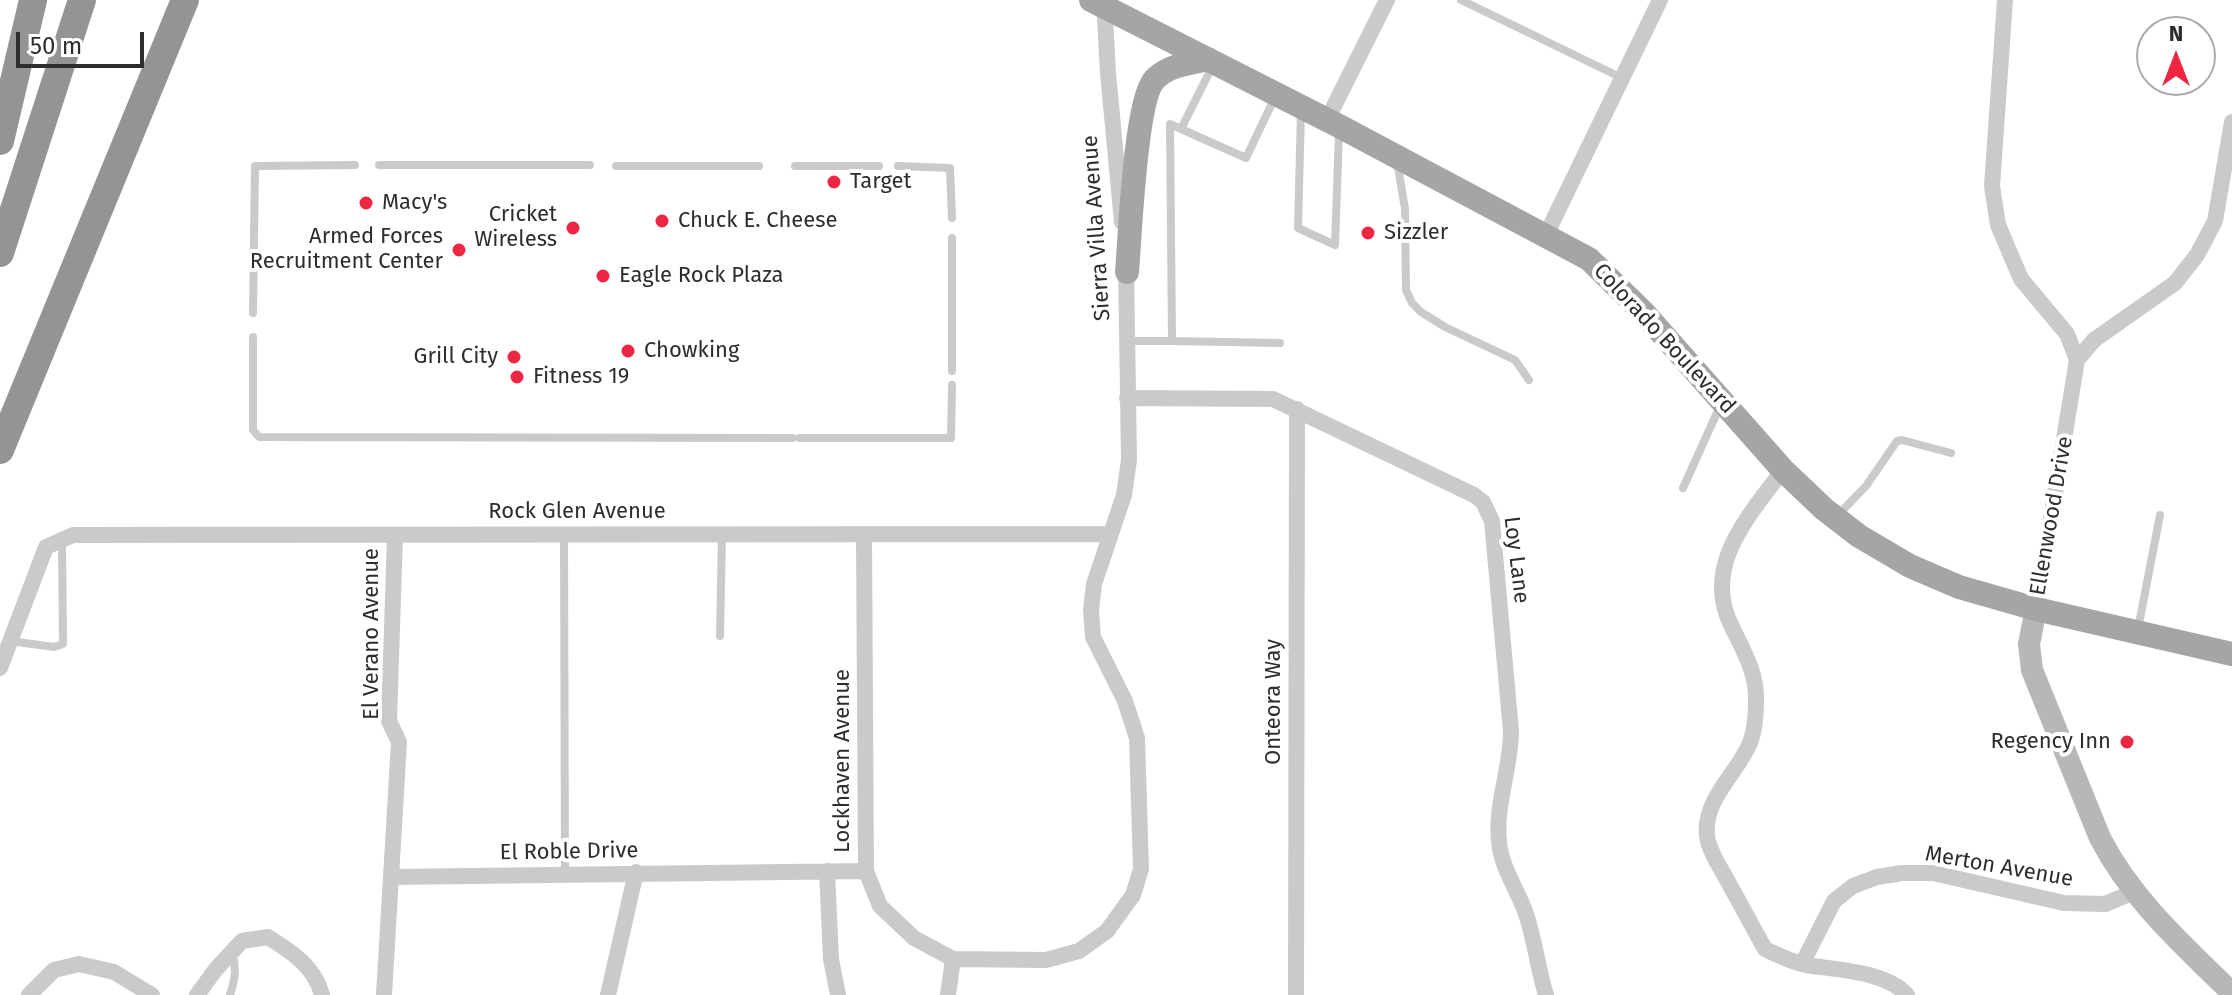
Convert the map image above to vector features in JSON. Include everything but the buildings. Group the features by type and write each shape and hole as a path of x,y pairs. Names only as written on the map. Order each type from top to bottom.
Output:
{"highway":[{"path":"0,141 33,0"},
{"path":"0,253 82,0"},
{"path":"0,450 185,0"}],"main road":[{"name":"Colorado Boulevard","path":"1100,2 1589,259 1643,312 1783,470 1859,536 1910,566 1959,587 2036,609 2232,654"},
{"path":"1127,272 1144,103 1154,79 1174,67 1211,61"}],"street":[{"path":"1333,123 1387,0"},
{"path":"1546,235 1660,0"},
{"path":"2005,0 1992,186 1998,225 2021,279 2067,334 2077,360 2094,340 2175,283 2197,255 2215,221 2232,122"},
{"name":"Sierra Villa Avenue","path":"953,959 1046,960 1079,951 1107,931 1133,895 1141,869 1137,738 1125,701 1093,637 1091,610 1094,584 1124,495 1129,460 1127,272 1100,2"},
{"name":"Ellenwood Drive","path":"2077,360 2029,644 2032,670 2111,858 2134,892 2167,930 2232,993"},
{"name":"Loy Lane","path":"1127,398 1266,398 1280,401 1483,502 1492,521 1511,731 1499,841 1502,861 1527,916 1546,995"},
{"name":"Onteora Way","path":"1296,995 1297,409"},
{"path":"1783,470 1734,541 1722,570 1721,595 1728,620 1753,669 1757,691 1756,720 1749,744 1712,805 1707,838 1765,949 1802,964 1878,978 1907,995"},
{"name":"Lockhaven Avenue","path":"864,534 866,871 880,906 914,938 953,959"},
{"name":"Rock Glen Avenue","path":"54,544 73,535 1111,534"},
{"name":"El Verano Avenue","path":"391,877 399,742 389,721 395,535"},
{"path":"0,668 54,544"},
{"path":"827,871 831,959 838,995"},
{"name":"El Roble Drive","path":"391,877 866,871"},
{"path":"608,995 636,872"},
{"name":"Merton Avenue","path":"1802,964 1834,901 1853,886 1877,877 1933,873 2064,903 2105,904 2134,892"},
{"path":"384,995 391,877"},
{"path":"197,995 242,941 268,937 292,953 318,978 322,995"},
{"path":"948,995 953,959"},
{"path":"29,995 54,970 79,964 114,972 152,995"}],"lane":[{"path":"1461,0 1622,79"},
{"path":"1181,129 1211,61"},
{"path":"1172,341 1170,124 1246,158 1276,94"},
{"path":"1301,106 1298,228 1335,245 1333,123"},
{"path":"1397,156 1405,209 1406,290 1412,303 1445,327 1515,360 1529,380"},
{"path":"952,218 950,168 958,159"},
{"path":"253,313 255,166 355,165"},
{"path":"379,165 590,165"},
{"path":"616,166 759,166"},
{"path":"795,166 879,166"},
{"path":"898,166 950,168"},
{"path":"952,238 952,371"},
{"path":"253,337 253,430 259,437 951,438 952,385"},
{"path":"1127,341 1280,343"},
{"path":"1683,488 1722,401"},
{"path":"1836,518 1866,486 1897,441 1951,453"},
{"path":"2137,633 2160,515"},
{"path":"564,534 565,874"},
{"path":"720,636 722,534"},
{"path":"10,641 54,647 63,644 54,544"},
{"path":"230,995 236,978 232,952"}],"place":[{"name":"Target","path":"834,182"},
{"name":"Macy's","path":"366,203"},
{"name":"Chuck E. Cheese","path":"662,221"},
{"name":"Cricket Wireless","path":"573,228"},
{"name":"Sizzler","path":"1368,233"},
{"name":"Armed Forces Recruitment Center","path":"459,250"},
{"name":"Eagle Rock Plaza","path":"603,276"},
{"name":"Chowking","path":"628,351"},
{"name":"Grill City","path":"514,357"},
{"name":"Fitness 19","path":"517,377"},
{"name":"Regency Inn","path":"2127,742"}]}
